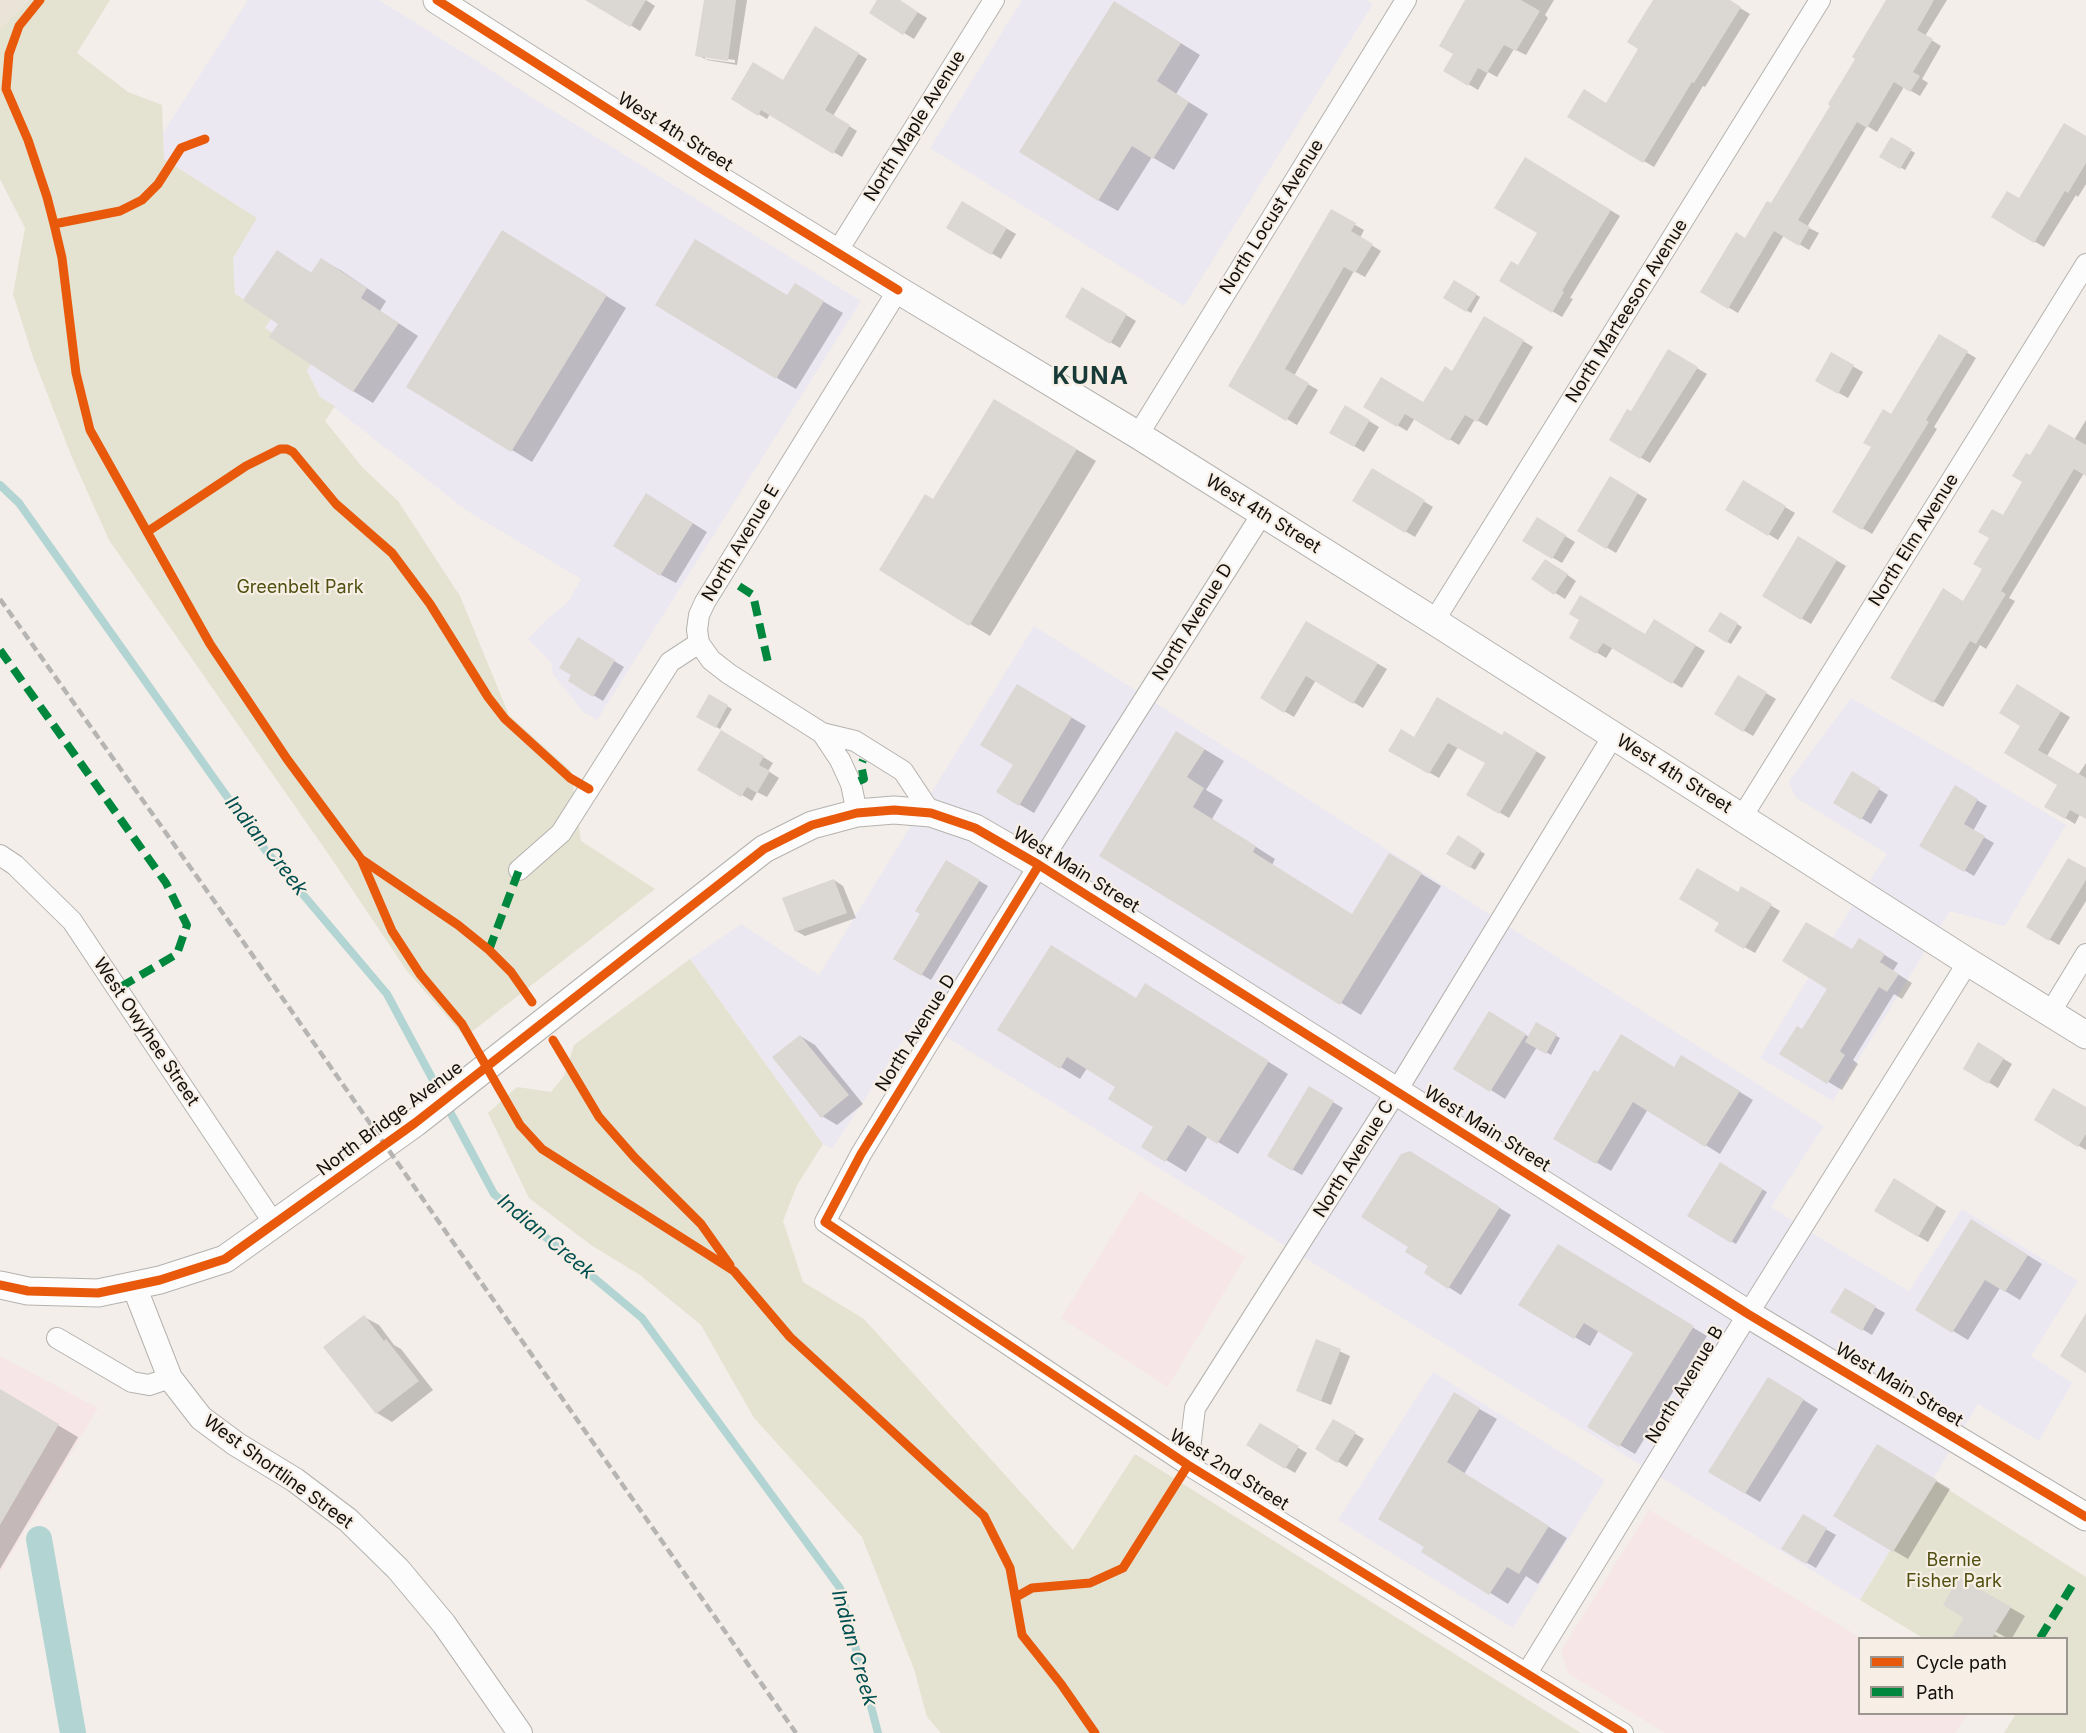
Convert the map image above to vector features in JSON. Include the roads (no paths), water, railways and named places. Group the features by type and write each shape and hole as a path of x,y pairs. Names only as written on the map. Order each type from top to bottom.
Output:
{"main road":[{"name":"West 4th Street","path":"437,0 705,171 1138,435 2086,1035"},
{"name":"West Main Street","path":"858,813 894,810 931,813 975,828 1039,865 1748,1314 2086,1517"},
{"name":"North Bridge Avenue","path":"0,1285 28,1291 98,1293 134,1287 225,1259 415,1123 764,849 812,825 858,813"}],"street":[{"name":"North Maple Avenue","path":"837,252 994,0"},
{"name":"North Locust Avenue","path":"1138,435 1406,0"},
{"name":"North Marteeson Avenue","path":"1434,621 1820,0"},
{"name":"North Elm Avenue","path":"1742,817 2086,264"},
{"name":"North Avenue E","path":"699,642 697,630 699,615 705,602 898,290"},
{"name":"North Avenue D","path":"825,1222 861,1154 1039,865 1262,514"},
{"path":"519,870 561,832 670,662 699,642 711,660 729,674 822,733 855,741 903,771 931,813"},
{"path":"822,733 844,768 851,784 858,813"},
{"name":"North Avenue C","path":"1188,1464 1195,1408 1396,1092 1613,736"},
{"name":"West Owyhee Street","path":"0,855 15,865 72,921 275,1225"},
{"path":"2050,1013 2086,954"},
{"name":"North Avenue B","path":"1527,1673 1968,962"},
{"name":"West 2nd Street","path":"825,1222 1188,1464 1623,1733"},
{"name":"West Shortline Street","path":"134,1287 170,1378 201,1418 236,1444 295,1480 348,1520 398,1569 444,1624 520,1733"},
{"path":"57,1338 132,1382 149,1385 170,1378"}],"waterway":[{"name":"Indian Creek","path":"0,485 19,503 262,846 387,994 494,1194 642,1318 840,1588 878,1733"},
{"path":"39,1539 73,1733"}],"railway":[{"path":"0,599 244,943 796,1733"}],"district":[{"name":"KUNA","path":"1091,377"}],"park label":[{"name":"Greenbelt Park","path":"300,588"},
{"name":"Bernie Fisher Park","path":"1954,1571"}]}
